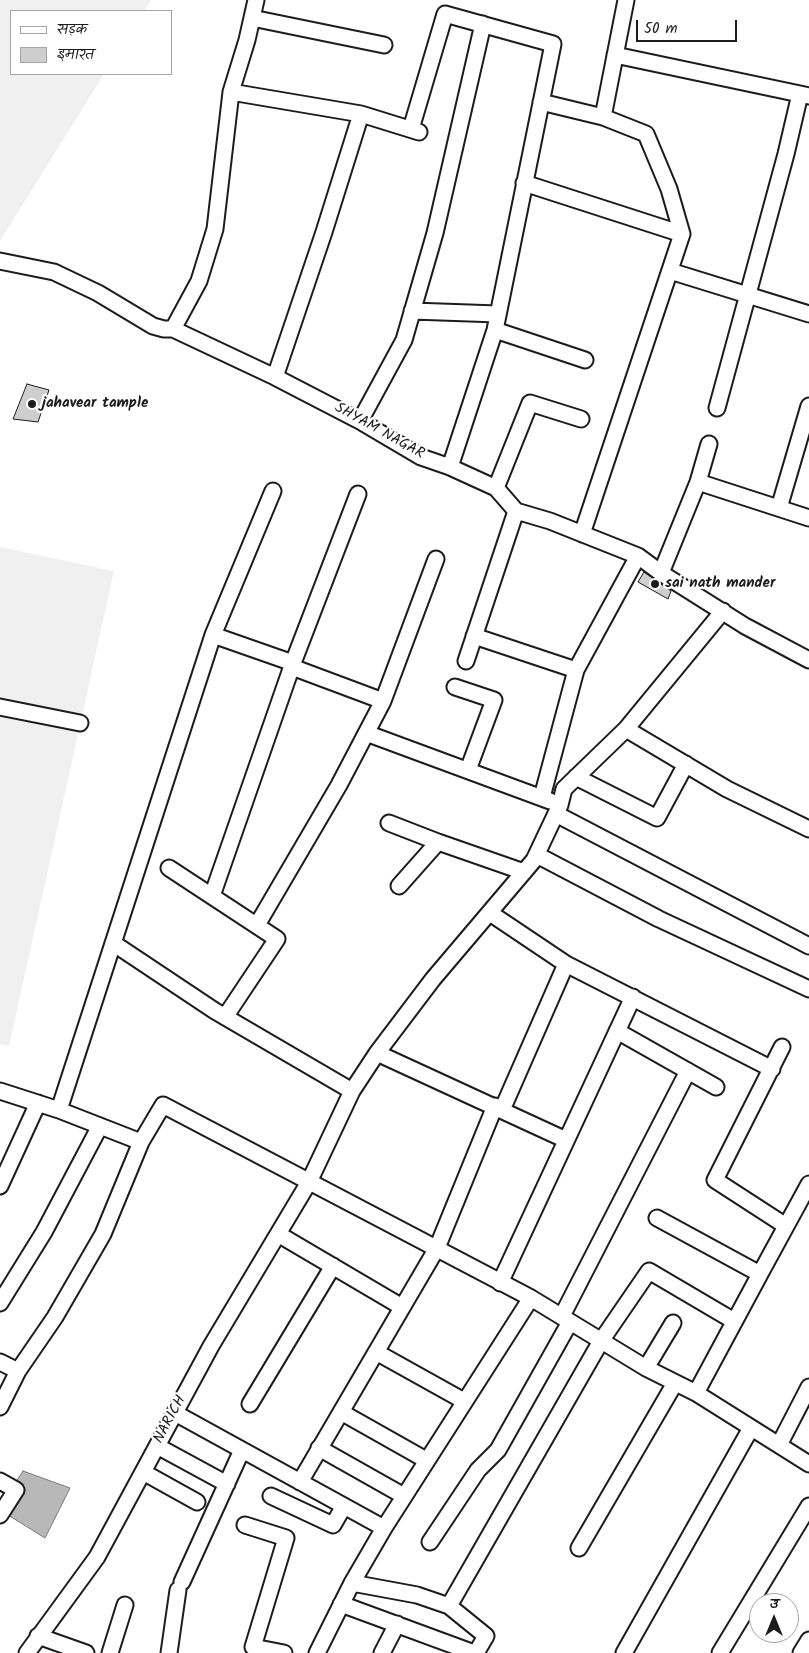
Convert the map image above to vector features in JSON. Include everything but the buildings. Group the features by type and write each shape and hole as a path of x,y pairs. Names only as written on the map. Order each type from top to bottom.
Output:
{"street":[{"path":"173,329 199,281 215,229 231,92 247,40 256,0"},
{"path":"603,117 626,0"},
{"path":"231,92 361,114 415,130 444,14 553,44 495,330 450,467"},
{"path":"252,18 384,45"},
{"path":"360,421 404,340 435,233 483,24"},
{"path":"615,55 804,95 786,154 717,408"},
{"path":"541,102 603,117 646,134 669,189 682,234 582,534"},
{"path":"275,376 361,114"},
{"path":"524,183 682,234"},
{"name":"SHYAM NAGAR","path":"0,261 54,272 98,293 153,326 173,329 275,376 360,421 421,457 450,467 496,488 516,511"},
{"path":"670,271 809,314"},
{"path":"412,311 498,314"},
{"path":"495,330 585,360"},
{"path":"496,488 530,403 581,418"},
{"path":"779,508 809,406"},
{"path":"661,573 698,482 709,444"},
{"path":"698,482 809,518"},
{"path":"59,1110 213,635 273,491"},
{"path":"212,896 293,665 358,494"},
{"path":"466,661 516,511 550,520 638,556 661,573 745,626 809,660"},
{"path":"542,797 576,670 638,556"},
{"path":"256,925 339,785 383,701 436,558"},
{"name":"NARICH","path":"27,1653 97,1557 211,1346 309,1182 352,1091 433,979 534,860 558,809 564,789 626,729 723,611"},
{"path":"213,635 383,701"},
{"path":"474,636 576,670"},
{"path":"455,687 494,700 468,770"},
{"path":"0,707 80,723"},
{"path":"626,729 727,789 809,829"},
{"path":"366,733 542,797 558,809 808,945"},
{"path":"576,777 657,818 686,764"},
{"path":"389,823 524,872"},
{"path":"399,886 438,842"},
{"path":"537,855 659,919 809,989"},
{"path":"169,868 277,939 225,1017"},
{"path":"490,913 566,964 772,1069"},
{"path":"113,943 225,1017 352,1091"},
{"path":"300,1482 436,1248 498,1108 566,964"},
{"path":"500,1283 633,997"},
{"path":"617,1031 716,1087"},
{"path":"782,1047 715,1180 786,1226"},
{"path":"378,1053 566,1140"},
{"path":"430,1542 478,1470 498,1450 566,1319 688,1072"},
{"path":"0,1091 59,1110 141,1142"},
{"path":"0,1186 38,1103"},
{"path":"0,1407 18,1371 55,1317 103,1234 141,1142 163,1105 531,1298 646,1368 696,1393 809,1464"},
{"path":"0,1303 44,1232 100,1126"},
{"path":"696,1393 809,1184"},
{"path":"658,1218 760,1274"},
{"path":"278,1234 402,1307"},
{"path":"250,1404 333,1266"},
{"path":"449,1606 601,1341 649,1271 734,1321"},
{"path":"317,1653 352,1583 384,1528 531,1298"},
{"path":"646,1368 672,1323"},
{"path":"376,1352 464,1401"},
{"path":"0,1362 18,1371"},
{"path":"579,1548 675,1383"},
{"path":"779,1445 809,1388"},
{"path":"175,1412 384,1528"},
{"path":"341,1412 426,1460"},
{"path":"624,1653 752,1428"},
{"path":"157,1446 227,1484"},
{"path":"319,1448 404,1496"},
{"path":"169,1653 180,1586 242,1450"},
{"path":"143,1472 197,1502"},
{"path":"0,1481 16,1490 0,1515"},
{"path":"271,1496 334,1525 344,1506"},
{"path":"720,1653 809,1506"},
{"path":"245,1525 286,1538 253,1647 282,1653"},
{"path":"341,1604 475,1653 486,1636 449,1606 417,1595 352,1583"},
{"path":"110,1653 125,1605"},
{"path":"382,1653 396,1624"},
{"path":"38,1636 86,1653"},
{"path":"801,1653 809,1640"}],"shaded area":[{"path":"0,0 151,0 145,10 10,10 10,75 103,75 0,241"},
{"path":"0,547 114,571 9,1046 0,1044"},
{"path":"23,1471 70,1488 45,1538 0,1510 0,1506"}],"place":[{"name":"jahavear tample","path":"32,404"},
{"name":"sai nath mander","path":"655,584"}]}
